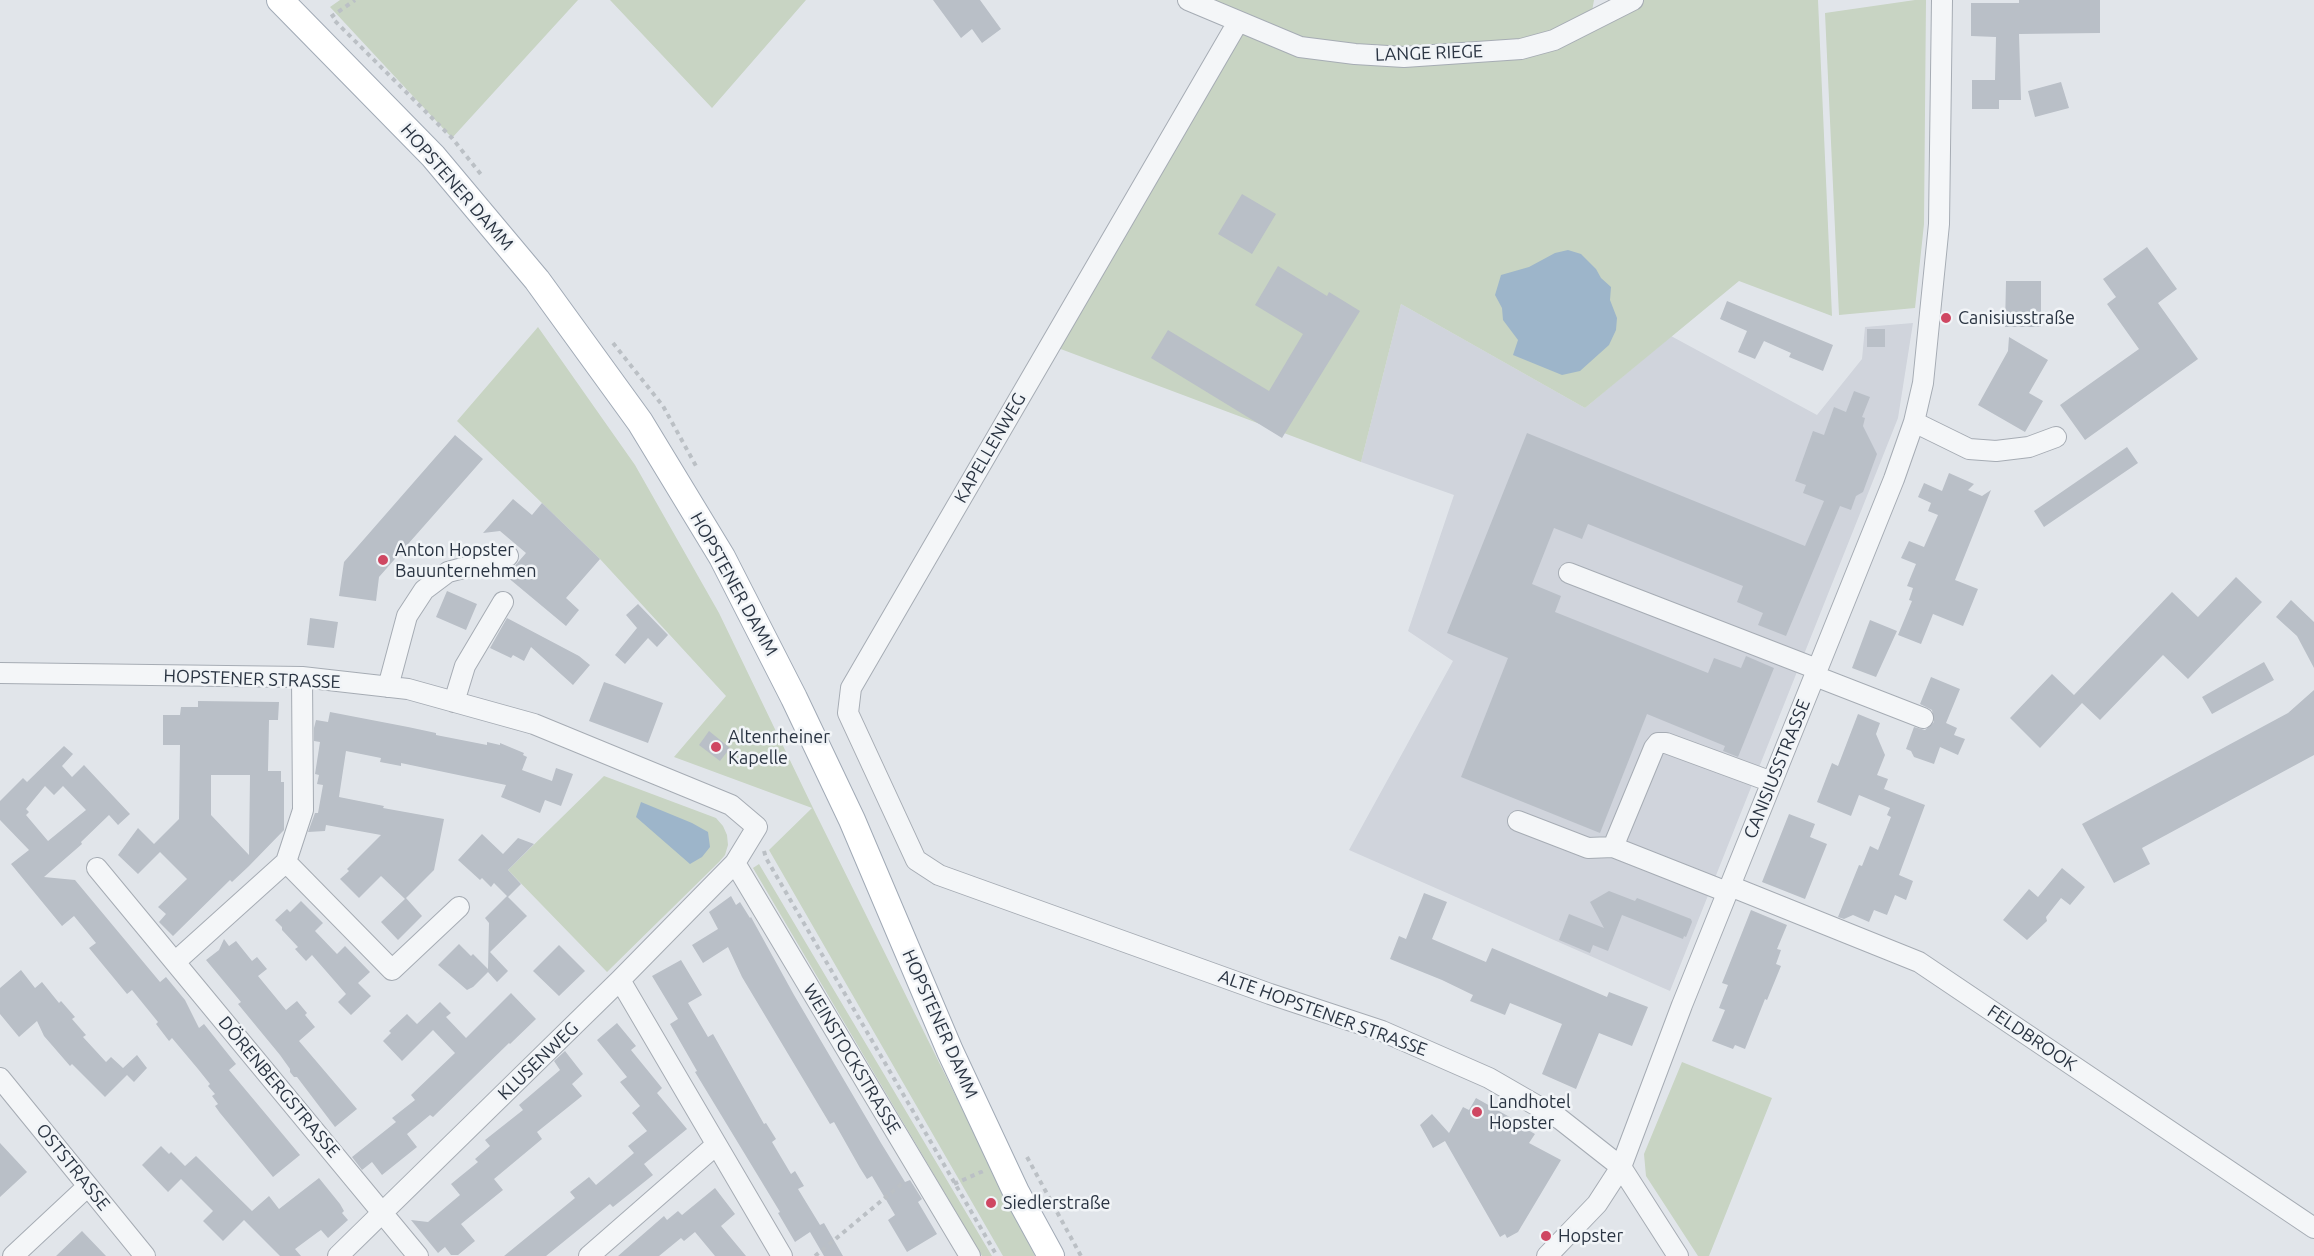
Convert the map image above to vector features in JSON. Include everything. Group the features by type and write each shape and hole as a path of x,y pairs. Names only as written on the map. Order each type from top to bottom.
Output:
{"main road":[{"name":"HOPSTENER DAMM","path":"280,0 433,156 537,280 640,422 722,557 794,698 852,820 950,1051 1016,1192 1051,1256"}],"street":[{"name":"LANGE RIEGE","path":"1188,0 1300,47 1404,57 1521,49 1554,40 1633,0"},
{"name":"CANISIUSSTRASSE","path":"1546,1256 1597,1204 1621,1167 1728,889 1894,479 1914,423 1923,383 1939,224 1942,0"},
{"name":"KAPELLENWEG","path":"939,875 916,860 903,836 848,713 851,688 1238,22"},
{"path":"1914,423 1969,449 1996,451 2028,447 2056,437"},
{"path":"388,687 407,616 424,590 448,572 508,555"},
{"path":"1569,573 1816,672 1923,718"},
{"path":"454,702 465,666 503,602"},
{"name":"HOPSTENER STRASSE","path":"0,672 302,677 408,690 534,724 731,805 757,827"},
{"path":"176,962 286,862 303,810 302,677"},
{"path":"1612,847 1658,743 1666,742 1772,782"},
{"name":"FELDBROOK","path":"1518,821 1588,848 1612,847 1919,962 2314,1227"},
{"path":"735,863 757,827"},
{"path":"286,862 392,970 459,907"},
{"name":"KLUSENWEG","path":"338,1256 620,980 735,863"},
{"name":"WEINSTOCKSTRASSE","path":"735,863 970,1256"},
{"name":"DÖRENBERGSTRASSE","path":"97,868 418,1256"},
{"name":"ALTE HOPSTENER STRASSE","path":"939,875 1259,990 1382,1031 1489,1078 1560,1119 1621,1167 1678,1256"},
{"path":"620,980 782,1256"},
{"name":"OSTSTRASSE","path":"0,1078 145,1256"},
{"path":"589,1256 716,1144"},
{"path":"13,1256 88,1186"}],"path":[{"path":"331,17 355,0"},
{"path":"757,827 766,858 997,1256"},
{"path":"815,1256 918,1170"},
{"path":"954,1184 981,1172 985,1181"}],"shaded area":[{"path":"1401,304 1585,408 1671,336 1817,415 1862,359 1865,327 1913,323 1898,418 1670,991 1349,850 1453,661 1408,631 1454,495 1361,462"}],"green space":[{"path":"340,0 578,0 452,138 330,7"},
{"path":"610,0 806,0 712,108"},
{"path":"1212,0 1594,0 1590,23 1633,0 1818,0 1832,316 1739,281 1585,408 1401,304 1361,462 1050,345 1238,23"},
{"path":"1926,0 1924,224 1915,308 1839,315 1825,13"},
{"path":"538,327 635,465 719,613 1035,1256 1003,1256 769,850 812,808 674,757 726,696 600,559 457,421"},
{"path":"604,776 716,818 727,835 728,845 725,855 719,862 607,972 508,870"},
{"path":"759,864 992,1256 982,1256 753,868"},
{"path":"1682,1062 1772,1098 1709,1256 1698,1256 1646,1176 1644,1154"}],"water":[{"path":"1568,250 1581,254 1611,287 1610,300 1617,318 1616,330 1609,345 1580,371 1562,375 1513,355 1518,340 1503,320 1502,308 1495,295 1501,275 1529,267 1555,253"},
{"path":"641,802 708,832 710,847 702,857 690,864 636,817"}],"building":[{"path":"933,0 980,0 1001,29 982,43 972,29 961,38"},
{"path":"2019,0 2100,0 2100,33 2019,34 2021,100 1999,100 1999,109 1972,109 1972,80 1995,80 1996,37 1971,36 1971,3 2019,3"},
{"path":"2061,82 2069,108 2035,117 2028,91"},
{"path":"1242,194 1276,214 1252,254 1218,234"},
{"path":"2147,247 2177,289 2158,303 2198,359 2085,440 2060,405 2139,349 2107,304 2116,297 2103,279"},
{"path":"1278,266 1327,296 1329,292 1360,311 1282,438 1151,358 1168,330 1269,391 1303,334 1255,305"},
{"path":"2006,281 2041,281 2041,327 2005,327"},
{"path":"1727,301 1833,345 1823,371 1789,357 1791,353 1764,341 1755,359 1738,352 1747,331 1720,319"},
{"path":"1867,329 1885,329 1885,347 1867,347"},
{"path":"2009,337 2048,360 2029,393 2043,401 2025,432 1978,405 2008,351"},
{"path":"1854,391 1870,397 1862,417 1865,418 1863,426 1877,454 1863,492 1856,496 1851,510 1840,506 1786,636 1758,625 1763,613 1737,602 1743,586 1588,524 1582,539 1554,528 1532,584 1561,596 1555,612 1708,673 1714,658 1741,668 1746,656 1774,668 1738,757 1723,751 1725,746 1647,714 1600,833 1461,777 1508,658 1447,633 1527,433 1805,546 1824,501 1803,493 1806,485 1795,481 1813,431 1824,435 1834,407 1846,412"},
{"path":"455,435 483,459 379,577 376,601 339,596 344,562"},
{"path":"2127,447 2138,463 2044,527 2034,511"},
{"path":"1949,473 1974,484 1968,490 1982,496 1991,490 1955,580 1978,589 1963,626 1933,614 1921,644 1898,635 1912,601 1909,600 1913,588 1907,586 1916,564 1901,558 1909,541 1924,547 1938,515 1928,511 1931,503 1918,497 1924,483 1942,491"},
{"path":"513,499 532,515 542,503 600,559 566,598 579,610 566,626 506,576 526,553 500,531 483,533"},
{"path":"2236,577 2262,602 2188,679 2163,655 2100,720 2082,703 2040,748 2010,718 2052,674 2074,695 2172,592 2198,617"},
{"path":"447,591 477,604 466,630 436,617"},
{"path":"2291,600 2314,622 2314,668 2297,636 2276,617"},
{"path":"638,604 668,635 657,647 648,638 625,664 615,655 637,628 626,615"},
{"path":"310,618 338,622 334,648 307,645"},
{"path":"507,618 579,656 590,665 573,685 531,647 524,661 513,655 511,658 490,648"},
{"path":"1870,620 1897,631 1876,677 1852,668"},
{"path":"2264,662 2274,680 2212,714 2202,697"},
{"path":"1931,677 1960,689 1946,723 1957,728 1954,735 1965,739 1958,755 1940,747 1934,764 1914,757 1911,751 1906,749 1914,727 1925,730 1934,722 1932,710 1920,704"},
{"path":"604,682 663,703 648,743 589,721"},
{"path":"2314,690 2314,755 2142,848 2150,864 2114,883 2082,824 2288,713"},
{"path":"198,701 279,702 278,720 269,720 268,771 281,771 281,782 284,782 284,830 249,866 232,882 230,880 173,936 159,922 166,914 158,907 187,879 160,852 138,874 118,855 138,828 154,844 179,819 180,745 163,745 163,715 180,715 181,707 198,707","holes":["211,775 250,775 249,855 211,815"]},
{"path":"330,712 487,745 487,742 500,745 500,743 524,753 523,755 527,757 522,770 552,781 556,768 573,774 561,806 545,800 540,813 501,797 506,785 401,763 401,766 380,762 381,758 346,751 339,797 444,819 434,870 405,899 381,876 359,898 340,879 381,835 326,825 325,831 308,832 315,813 318,813 323,785 317,784 319,775 315,774 320,742 314,741 314,728 316,720 328,722"},
{"path":"1858,714 1880,723 1876,734 1885,755 1877,775 1888,779 1884,789 1925,805 1899,875 1913,881 1906,900 1895,895 1887,915 1874,910 1869,922 1853,915 1844,919 1838,917 1859,865 1862,866 1870,846 1878,850 1891,817 1887,815 1890,808 1859,795 1851,816 1817,802 1832,763 1838,766"},
{"name":"Altenrheiner Kapelle","path":"709,731 730,748 720,761 699,745"},
{"path":"64,746 73,754 62,766 72,777 84,765 130,814 118,825 109,815 81,842 82,844 44,877 75,880 160,982 166,977 185,1000 199,1028 204,1024 236,1064 229,1070 300,1155 273,1177 215,1106 218,1104 212,1096 215,1094 198,1069 172,1038 169,1041 156,1024 158,1022 132,990 127,994 89,948 96,943 74,916 62,926 11,864 29,850 0,820 0,801 23,778 27,782","holes":["45,786 54,795 63,786 86,810 48,841 26,815 29,812 26,809"]},
{"path":"1789,814 1815,824 1810,837 1827,844 1805,899 1762,882"},
{"path":"482,834 503,854 518,838 534,844 508,870 521,884 508,897 527,916 490,952 508,971 497,982 488,972 467,990 438,965 459,944 488,969 489,923 485,918 507,896 494,883 491,887 482,878 480,880 458,860"},
{"path":"2062,868 2085,887 2070,905 2061,898 2046,917 2047,921 2027,940 2003,920 2029,889 2038,897"},
{"path":"1609,891 1635,901 1637,898 1691,919 1686,937 1684,936 1683,939 1622,915 1608,951 1593,945 1590,953 1559,940 1569,914 1604,928 1590,902"},
{"path":"1424,893 1447,902 1432,939 1486,962 1492,948 1607,997 1609,992 1648,1007 1632,1046 1599,1033 1576,1089 1542,1074 1562,1024 1510,1003 1505,1015 1470,1001 1473,995 1390,959 1399,936 1406,939"},
{"path":"731,896 736,905 740,902 751,917 881,1143 905,1182 910,1180 922,1199 918,1202 937,1234 907,1252 888,1220 895,1215 872,1176 867,1179 834,1122 830,1124 742,977 728,947 703,963 692,945 718,929 709,912"},
{"path":"406,898 422,916 398,940 381,922"},
{"path":"301,901 323,923 315,931 337,954 345,946 370,972 358,983 371,996 351,1015 338,1002 346,994 312,955 306,961 295,949 298,947 275,920 287,909 290,912"},
{"path":"1751,910 1787,925 1777,949 1781,950 1776,964 1781,966 1767,1000 1765,999 1745,1049 1735,1045 1733,1049 1712,1041 1725,1010 1719,1008 1728,985 1722,983"},
{"path":"224,939 229,946 236,941 252,961 257,957 267,969 258,976 286,1010 297,1001 307,1013 305,1015 315,1027 299,1041 357,1109 335,1127 238,1004 241,1002 206,960 219,950"},
{"path":"559,945 585,971 559,996 533,971"},
{"path":"681,960 702,995 688,1003 708,1037 713,1034 764,1124 766,1123 776,1139 772,1142 791,1174 795,1171 804,1186 798,1189 820,1225 824,1223 843,1256 824,1256 810,1232 795,1242 778,1213 780,1212 695,1072 697,1071 670,1024 678,1019 652,976"},
{"path":"21,970 35,988 42,982 59,1003 61,1001 75,1017 72,1019 86,1035 83,1037 106,1062 111,1057 123,1068 137,1055 147,1068 134,1082 127,1075 105,1097 72,1064 70,1066 44,1036 37,1021 19,1037 0,1014 0,988"},
{"path":"511,993 536,1019 433,1117 430,1115 407,1134 417,1147 382,1175 372,1162 362,1170 352,1157 396,1122 392,1118 415,1100 411,1095 455,1053 433,1030 402,1061 383,1041 391,1033 389,1031 407,1014 417,1024 440,1002 451,1013 446,1017 466,1038"},
{"path":"617,1023 636,1046 631,1050 662,1088 657,1093 687,1129 644,1164 653,1175 613,1207 610,1204 546,1256 504,1256 575,1198 570,1192 589,1177 596,1185 634,1153 628,1146 647,1131 632,1113 640,1106 620,1082 627,1077 597,1040"},
{"path":"565,1051 583,1074 572,1084 582,1096 537,1132 542,1139 494,1179 503,1190 461,1224 475,1241 458,1255 451,1255 445,1247 438,1253 411,1220 428,1222 460,1195 451,1184 478,1162 475,1159 490,1146 485,1140 523,1110 519,1105 560,1070 554,1061"},
{"path":"1476,1098 1529,1128 1528,1130 1535,1134 1529,1143 1561,1160 1518,1232 1507,1238 1505,1234 1500,1237 1445,1141 1433,1148 1420,1125 1432,1114 1449,1133 1463,1107 1469,1110"},
{"path":"0,1143 27,1172 0,1197"},
{"path":"161,1146 185,1166 196,1156 252,1211 269,1196 279,1209 319,1178 340,1204 344,1211 342,1213 348,1220 328,1238 321,1230 295,1249 301,1256 280,1256 244,1220 223,1241 203,1221 213,1211 181,1179 168,1192 142,1165"},
{"path":"715,1188 735,1214 721,1226 746,1256 715,1256 695,1232 684,1241 681,1238 659,1256 618,1256 664,1216 667,1220 678,1211 682,1215"},
{"path":"82,1231 106,1256 56,1256"}],"place":[{"name":"Canisiusstraße","path":"1946,318"},
{"name":"Anton Hopster Bauunternehmen","path":"383,560"},
{"name":"Altenrheiner Kapelle","path":"716,747"},
{"name":"Landhotel Hopster","path":"1477,1112"},
{"name":"Siedlerstraße","path":"991,1203"},
{"name":"Hopster","path":"1546,1236"}]}
